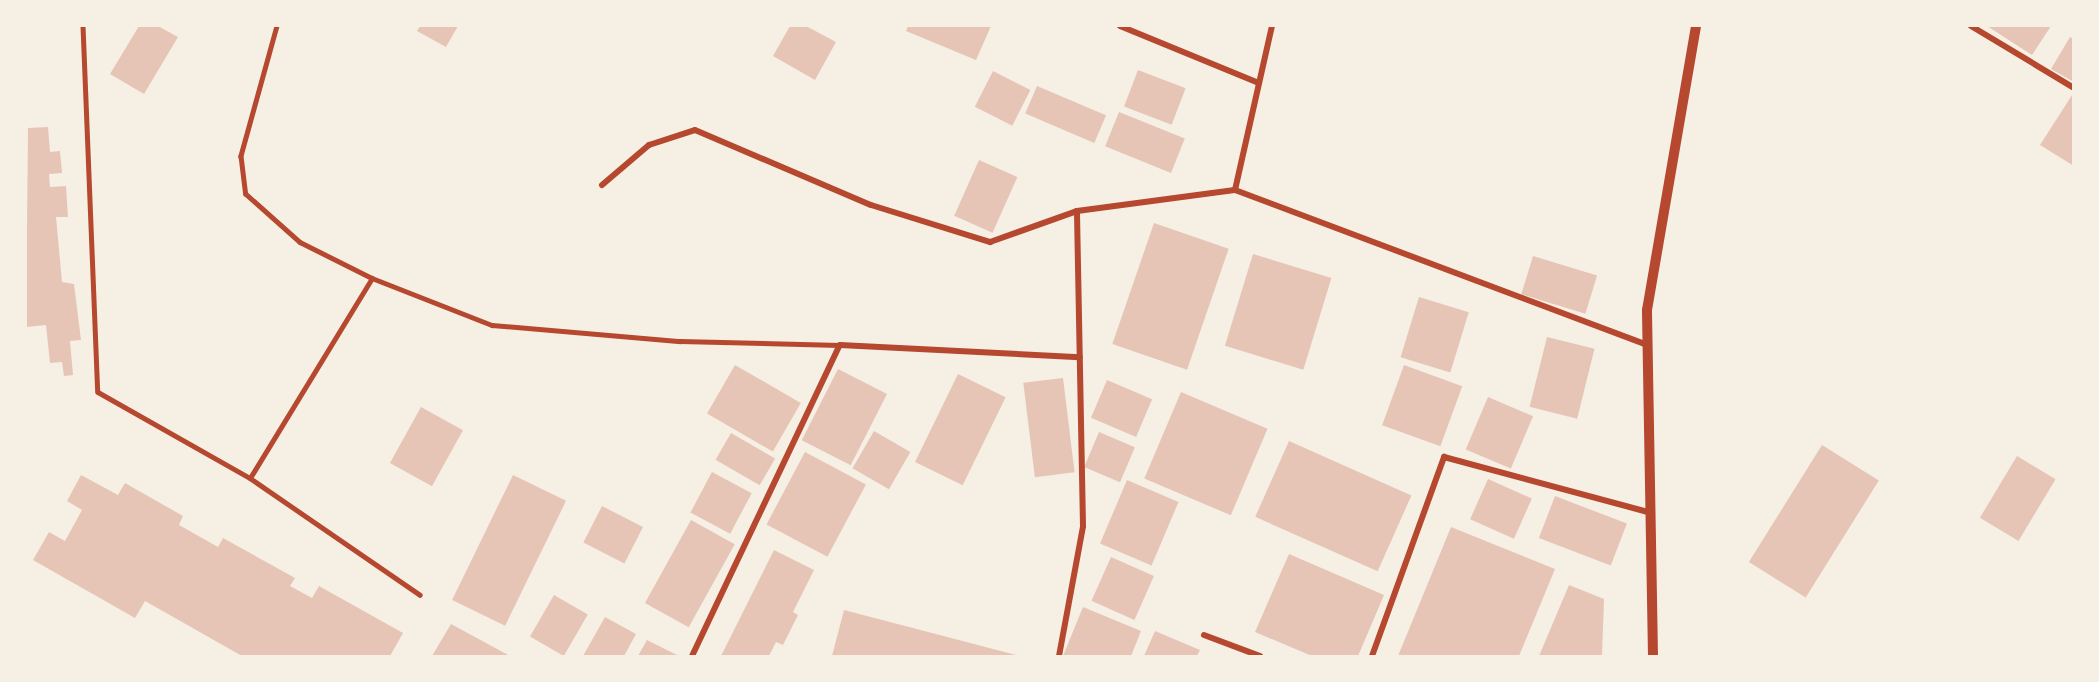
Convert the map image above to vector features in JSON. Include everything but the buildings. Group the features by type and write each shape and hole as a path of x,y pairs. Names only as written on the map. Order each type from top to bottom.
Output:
{"street":[{"path":"1120,26 1258,83"},
{"path":"1235,190 1272,26"},
{"path":"1653,657 1647,310 1696,26"},
{"path":"1971,26 2073,88"},
{"path":"602,185 649,145 695,130 871,205 990,242 1077,211 1235,190 1648,345"},
{"path":"1059,657 1083,526 1077,211"},
{"path":"692,657 840,345 1080,357"},
{"path":"1372,657 1444,457 1651,513"},
{"path":"1204,634 1260,657"}],"lane":[{"path":"83,26 98,392 250,478 420,595"},
{"path":"277,26 241,156 246,194 300,242 372,278 492,326 680,341 840,345"},
{"path":"250,478 372,278"}]}
